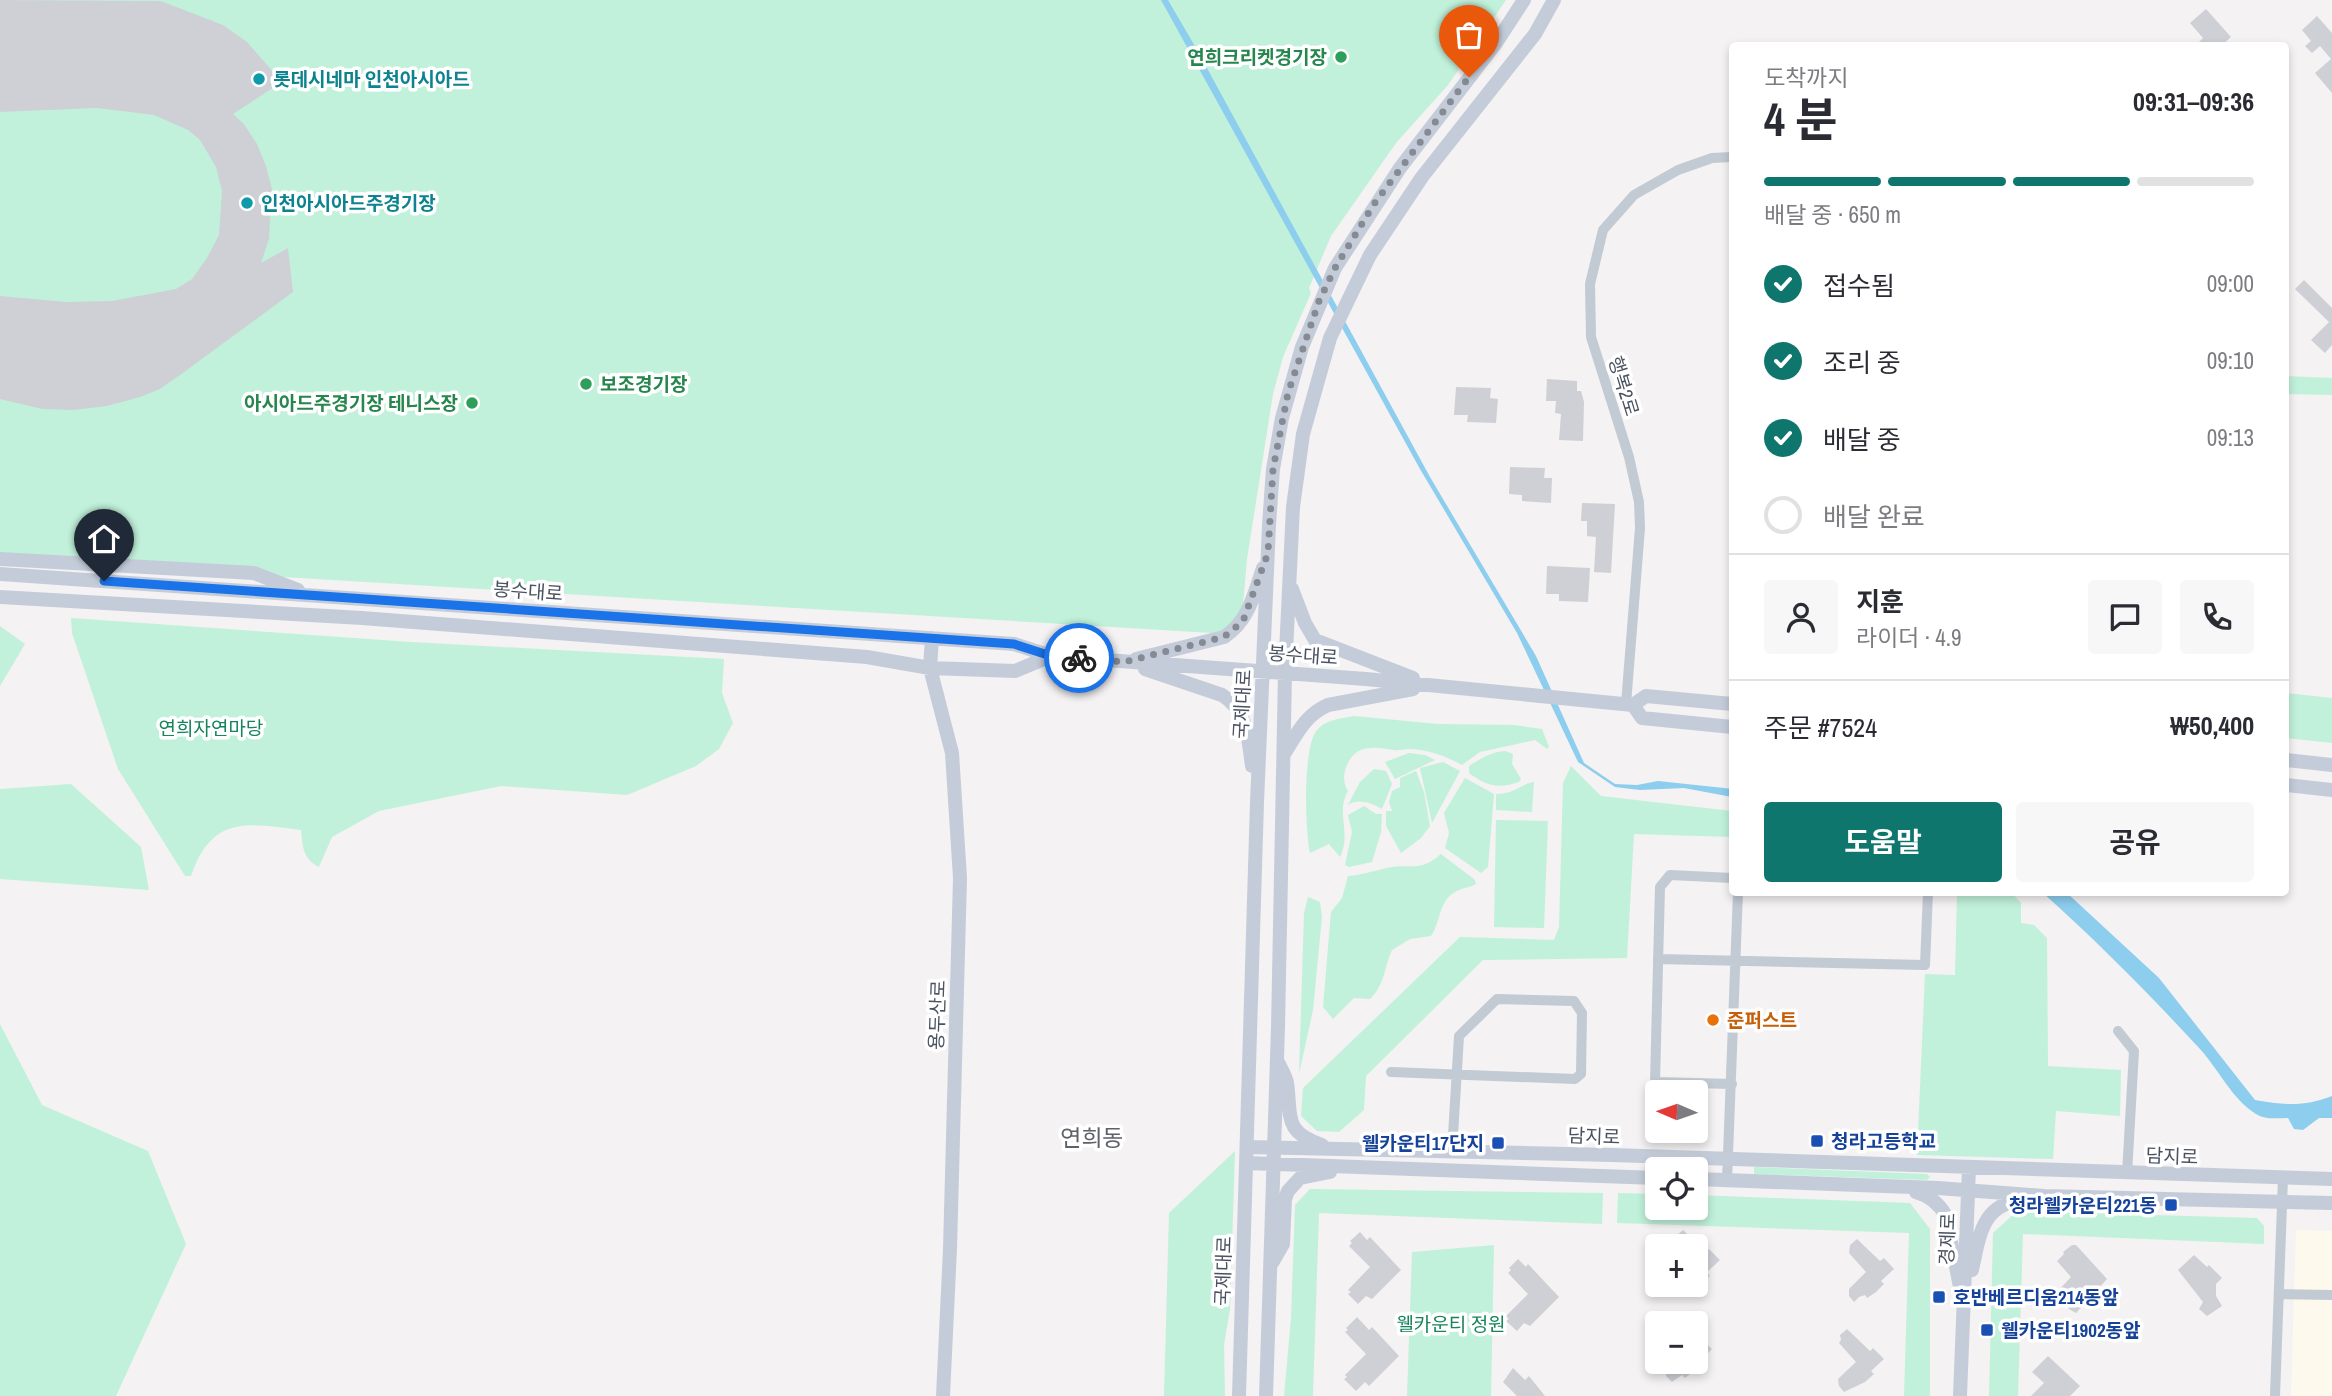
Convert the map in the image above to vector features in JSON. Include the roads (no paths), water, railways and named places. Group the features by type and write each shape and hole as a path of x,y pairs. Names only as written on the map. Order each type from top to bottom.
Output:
{"main road":[{"name":"국제대로","path":"1239,1396 1255,849 1268,553 1271,494 1288,393 1323,291 1343,255 1399,168 1496,43 1524,0"},
{"path":"1266,1396 1277,1060 1285,673 1297,473 1309,408 1326,349 1356,282 1383,233 1422,177 1518,56 1554,0"},
{"path":"1124,662 1224,637 1235,629 1243,621 1268,553"},
{"path":"0,559 254,573 312,595"},
{"name":"봉수대로","path":"0,574 1014,644 1051,656 1431,685 1630,705"},
{"path":"1267,580 1270,599 1278,607 1283,605 1290,586"},
{"path":"1290,586 1315,640 1431,685"},
{"name":"봉수대로","path":"0,597 362,618 866,657 930,668 1015,671 1051,656"},
{"name":"용두산로","path":"932,638 930,668 953,753 960,878 950,1249 943,1396"},
{"path":"1124,662 1222,695 1234,702 1245,723 1257,802"},
{"path":"1283,755 1310,715 1328,705 1431,685"},
{"path":"1729,705 1646,696 1630,705 1642,718 1729,727"},
{"path":"1258,767 1262,759 1269,755 1279,761 1283,772"},
{"path":"2289,760 2332,765"},
{"path":"2289,785 2332,790"},
{"path":"1277,1060 1287,1082 1287,1107 1294,1126 1311,1141 1325,1146 1348,1148"},
{"name":"담지로","path":"1248,1147 2332,1179"},
{"path":"1345,1168 1320,1160 1324,1153 1348,1148"},
{"path":"1247,1163 1645,1178"},
{"path":"1270,1267 1283,1244 1285,1199 1294,1183 1300,1178 1345,1168"},
{"name":"경제로","path":"1960,1396 1969,1168"},
{"path":"1708,1180 1894,1186 2045,1196 2332,1203"},
{"path":"1894,1186 1929,1197 1941,1207 1946,1216 1965,1306"},
{"path":"1965,1306 1977,1248 1987,1217 2008,1201 2045,1196"}],"street":[{"name":"행복2로","path":"1630,705 1639,502 1629,457 1605,390 1591,337 1590,284 1603,230 1634,195 1678,170 1712,158 1729,157"},
{"path":"1729,878 1670,875 1660,887 1655,1082 1732,1084"},
{"path":"1727,1181 1738,896"},
{"path":"1658,959 1925,965 1928,896"},
{"path":"1391,1072 1457,1076 1575,1079 1581,1074 1582,1013 1574,1001 1497,999 1459,1036 1457,1076 1452,1152"},
{"path":"2118,1031 2134,1051 2127,1174"},
{"path":"2275,1396 2283,1178"},
{"path":"2279,1294 2332,1295"}],"water":[{"path":"1161,0 1168,0 1196,48 1430,477 1536,656 1584,763 1615,784 1637,785 1658,781 1724,788 1729,789 1729,796 1684,788 1640,790 1615,787 1578,762 1517,633 1420,469"},
{"path":"2046,896 2070,896 2159,978 2255,1100 2294,1104 2332,1096 2332,1118 2319,1118 2303,1130 2294,1129 2288,1118 2264,1117 2247,1108 2200,1049 2104,950"}],"place":[{"name":"연희크리켓경기장","path":"1341,57"},
{"name":"롯데시네마 인천아시아드","path":"259,79"},
{"name":"인천아시아드주경기장","path":"247,203"},
{"name":"보조경기장","path":"586,384"},
{"name":"아시아드주경기장 테니스장","path":"472,403"},
{"name":"준퍼스트","path":"1713,1020"},
{"name":"청라고등학교","path":"1817,1141"},
{"name":"웰카운티17단지","path":"1498,1143"},
{"name":"청라웰카운티221동","path":"2171,1205"},
{"name":"호반베르디움214동앞","path":"1939,1297"},
{"name":"웰카운티1902동앞","path":"1987,1330"}],"district":[{"name":"연희동","path":"1092,1138"}],"park label":[{"name":"연희자연마당","path":"211,728"},
{"name":"웰카운티 정원","path":"1451,1324"}]}
